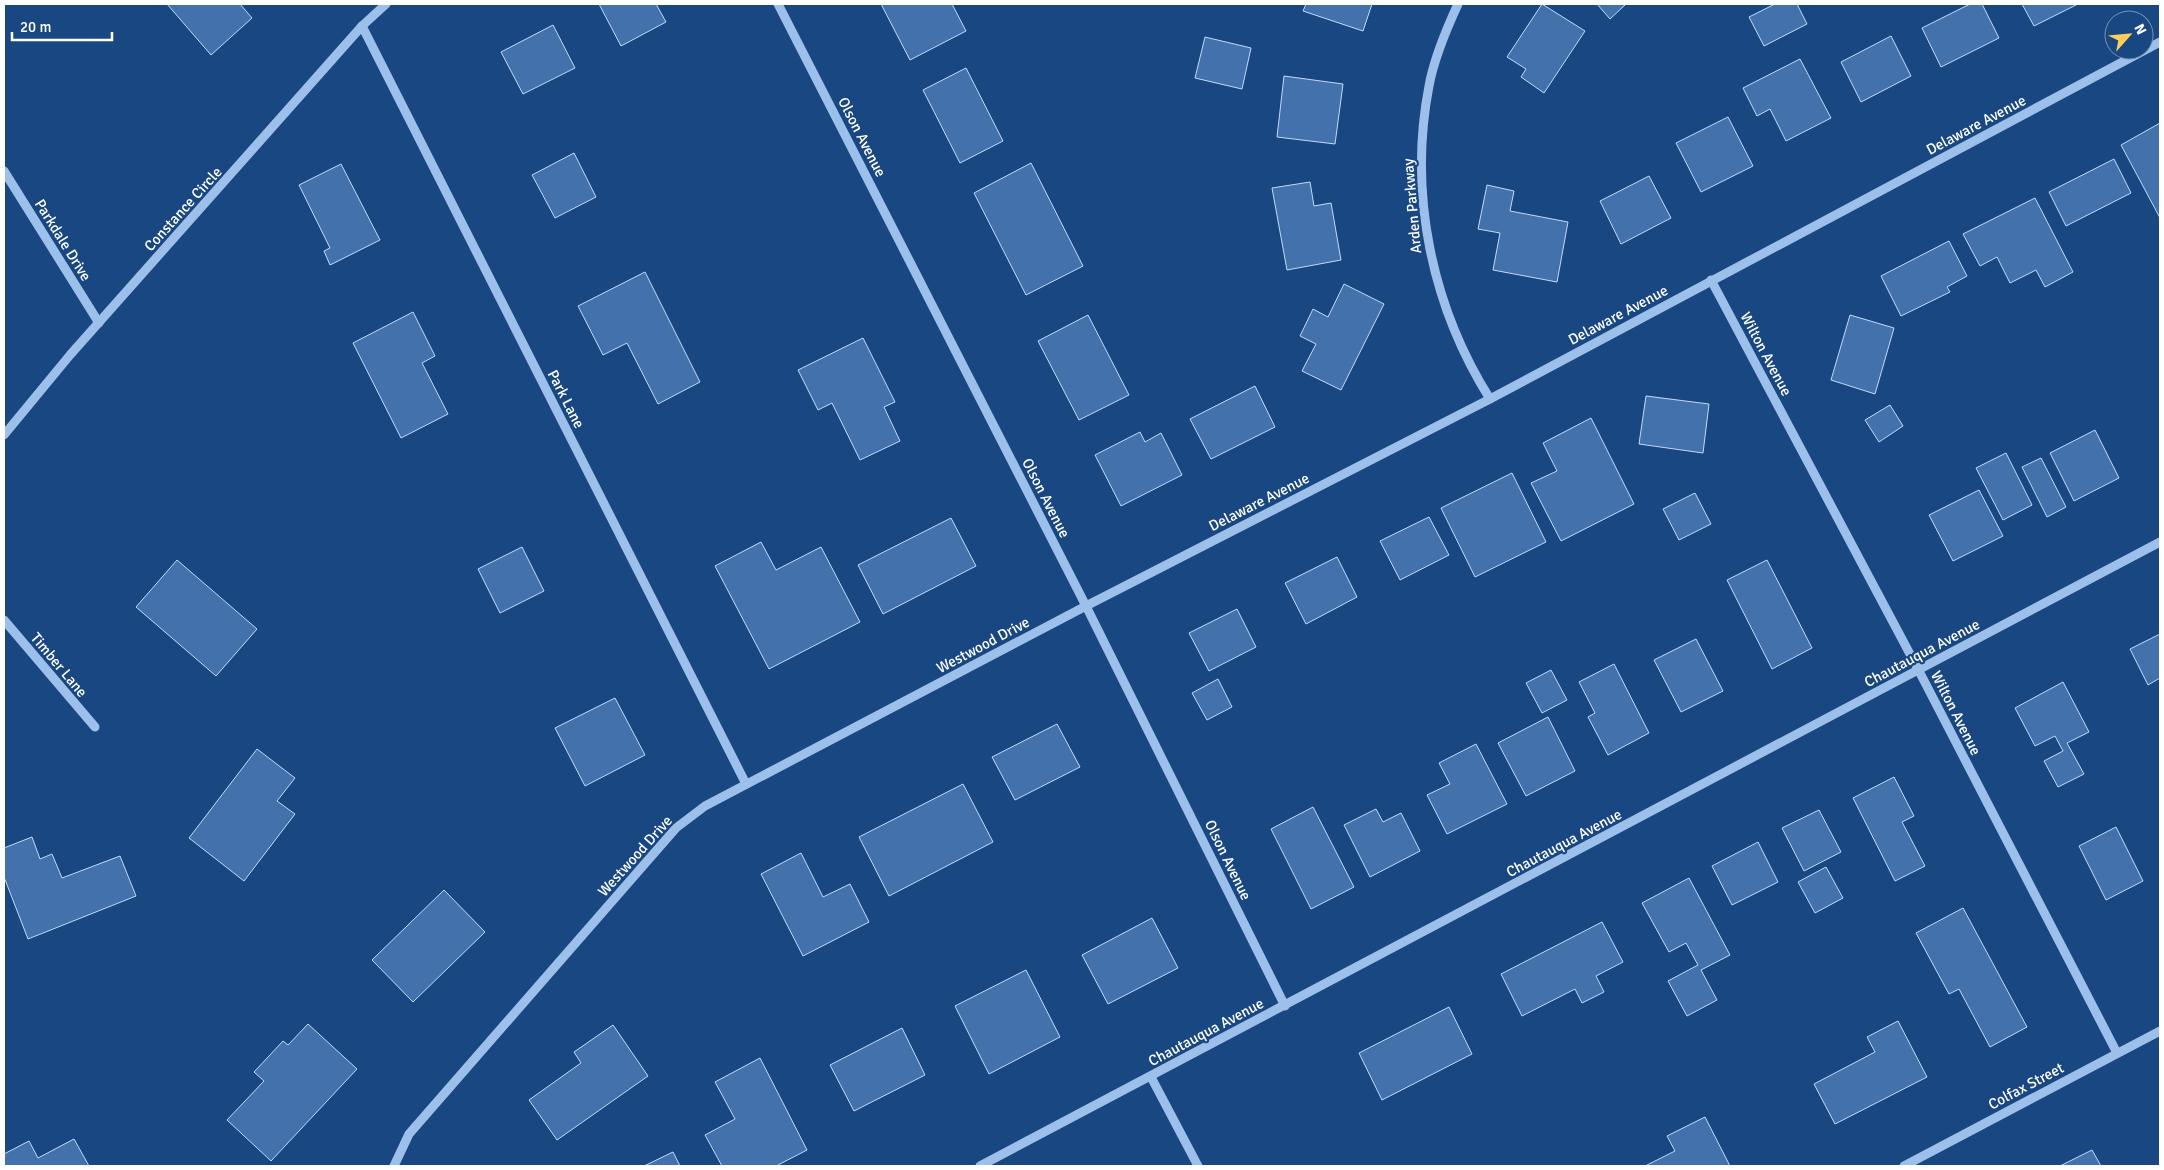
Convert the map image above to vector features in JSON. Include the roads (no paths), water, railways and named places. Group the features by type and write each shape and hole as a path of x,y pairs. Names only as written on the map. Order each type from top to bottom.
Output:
{"street":[{"name":"Constance Circle","path":"4,435 100,322 362,26 386,4"},
{"name":"Olson Avenue","path":"778,4 1086,606 1285,1006"},
{"name":"Arden Parkway","path":"1458,4 1445,33 1429,85 1421,149 1424,203 1431,260 1446,312 1469,366 1490,399"},
{"name":"Park Lane","path":"362,26 746,784"},
{"name":"Delaware Avenue","path":"1086,606 1490,399 2160,42"},
{"name":"Parkdale Drive","path":"4,171 100,322"},
{"name":"Wilton Avenue","path":"1711,280 1919,671 2117,1053"},
{"name":"Chautauqua Avenue","path":"980,1166 2160,542"},
{"name":"Westwood Drive","path":"394,1166 409,1134 676,828 705,806 1086,606"},
{"name":"Timber Lane","path":"4,620 95,727"},
{"name":"Colfax Street","path":"1904,1166 2160,1031"},
{"path":"1151,1076 1198,1166"}]}
